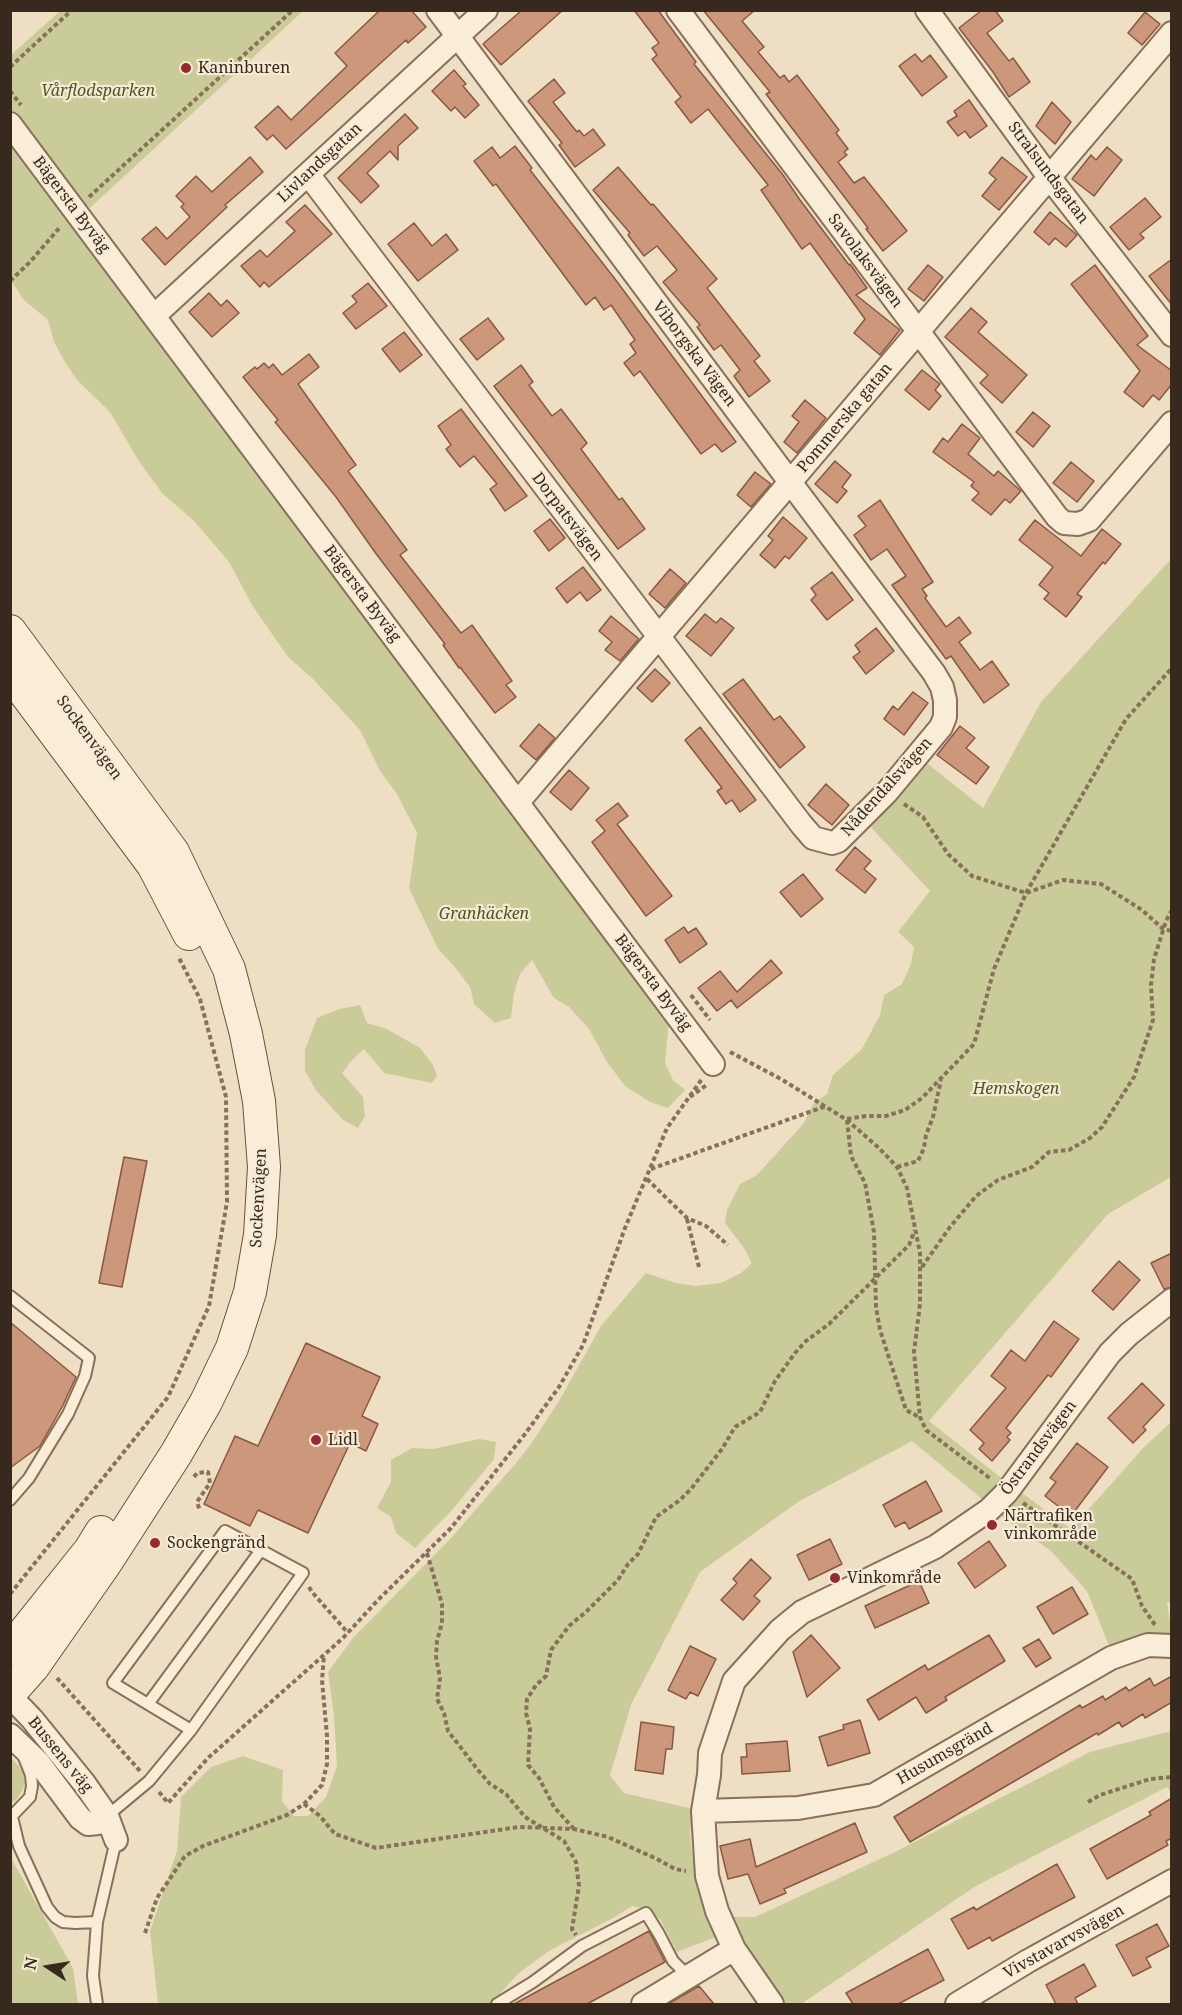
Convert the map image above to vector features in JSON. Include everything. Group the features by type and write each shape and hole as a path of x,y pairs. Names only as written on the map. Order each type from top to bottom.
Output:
{"main road":[{"name":"Sockenvägen","path":"10,631 173,852 229,969 246,1034 259,1101 264,1167 260,1235 252,1280 232,1348 206,1402 176,1454 105,1564 22,1658"},
{"name":"Sockenvägen","path":"10,673 153,865 211,976 230,1039 246,1115 248,1170 244,1230 233,1291 216,1343 172,1424 22,1658 10,1694"}],"street":[{"name":"Viborgska Vägen","path":"438,10 934,672 942,687 945,700"},
{"name":"Livlandsgatan","path":"154,316 486,10"},
{"name":"Savolaksvägen","path":"678,10 1057,517 1064,522 1078,524 1089,520 1172,423"},
{"name":"Stralsundsgatan","path":"927,10 1049,177 1172,335"},
{"name":"Pommerska gatan","path":"518,802 1172,33"},
{"name":"Bägersta Byväg","path":"10,124 518,802 719,1056"},
{"name":"Dorpatsvägen","path":"308,174 801,824 813,838 832,843 838,841"},
{"name":"Nådendalsvägen","path":"838,841 887,792 941,727 945,717 945,700"},
{"name":"Östrandsvägen","path":"772,2004 734,1949 717,1911 707,1876 703,1811 710,1753 734,1681 780,1630 802,1612 935,1547 989,1510 1007,1492 1110,1353 1129,1334 1172,1300"},
{"name":"Husumsgränd","path":"703,1811 798,1808 874,1795 1111,1658 1148,1645 1170,1646"},
{"name":"Bussens väg","path":"10,1694 59,1752 108,1816 116,1840"},
{"name":"Bussens väg","path":"14,1738 39,1763 80,1818 88,1824 98,1823 108,1816"},
{"name":"Vivstavarvsvägen","path":"957,2004 1028,1961 1172,1881"},
{"path":"643,2004 734,1949"}],"lane":[{"path":"10,1296 89,1358 85,1376 68,1414 29,1478 10,1500"},
{"path":"108,1816 149,1781 191,1730 303,1573 225,1530 113,1683 191,1730"},
{"path":"148,1704 261,1550"},
{"path":"14,1738 31,1775 32,1786 30,1797 11,1817 19,1846 47,1907 55,1917 63,1922 97,1922"},
{"path":"98,2004 93,1976 97,1922 116,1840"},
{"path":"497,2004 533,1982 582,1946 645,1913 673,1961 689,1977"}],"path":[{"path":"10,67 72,10"},
{"path":"10,281 30,262 75,210 293,10"},
{"path":"847,1120 866,1116 886,1116 905,1110 941,1079 974,1044 994,969 1026,893 1126,719 1172,668"},
{"path":"887,792 923,817 948,854 972,876 1026,893 1063,880 1101,884 1142,910 1163,929 1172,931"},
{"path":"920,1269 976,1196 998,1180 1032,1167 1049,1152 1069,1150 1090,1138 1102,1127 1134,1077 1153,1020 1151,985 1154,959 1163,929 1172,910"},
{"path":"10,1594 168,1397 208,1306 227,1202 226,1097 200,999 175,951"},
{"path":"22,1658 48,1676 56,1677 168,1803 208,1758 348,1633 451,1528 559,1387 582,1345 621,1239 667,1128 719,1056 826,1106 847,1120 897,1167 907,1188 920,1253 920,1304 914,1352 920,1417 926,1431 1007,1492 1132,1579 1142,1606 1170,1646"},
{"path":"897,1167 918,1161 924,1149 941,1079"},
{"path":"650,1169 826,1106"},
{"path":"847,1120 851,1155 865,1184 874,1232 876,1307 906,1410 920,1417"},
{"path":"647,1179 687,1218 706,1226 728,1245"},
{"path":"687,1218 699,1268"},
{"path":"574,1829 554,1807 539,1779 528,1765 530,1730 526,1713 527,1699 546,1676 551,1650 569,1626 618,1580 628,1564 638,1554 656,1517 691,1489 722,1449 735,1427 760,1412 775,1381 795,1353 843,1311 876,1275 909,1245 916,1229"},
{"path":"427,1552 442,1604 442,1623 436,1641 440,1678 437,1699 444,1713 448,1731 490,1784 506,1794 525,1817 564,1841 576,1863 579,1886 572,1929 582,1946"},
{"path":"303,1573 312,1592 348,1633"},
{"path":"145,1933 157,1898 185,1856 203,1846 287,1815 304,1804 322,1785 327,1764 322,1680 324,1654"},
{"path":"1088,1802 1100,1795 1150,1779 1172,1777"},
{"path":"304,1804 320,1816 335,1834 376,1848 498,1829 542,1827 574,1829 608,1837 675,1869 707,1876"}],"green space":[{"name":"Vårflodsparken","path":"60,11 303,11 90,208 74,194 11,109 11,55"},
{"name":"Granhäcken","path":"11,145 669,1021 665,1063 673,1080 685,1090 668,1108 650,1102 625,1086 607,1062 589,1029 569,1007 554,998 532,960 520,974 514,993 511,1018 495,1023 474,1004 470,987 438,949 409,888 417,833 397,794 380,771 360,730 314,680 288,657 252,605 229,562 194,521 163,494 140,463 110,412 77,380 65,362 54,342 48,320 24,300 11,281"},
{"name":"Hemskogen","path":"1171,559 1171,1177 1108,1214 929,1421 1004,1480 982,1499 912,1441 798,1502 700,1572 631,1705 610,1775 624,1793 693,1809 690,1834 695,1877 719,1936 677,1952 660,1919 646,1909 632,1906 549,1951 519,1973 490,2004 158,2004 150,1931 177,1851 181,1797 211,1767 243,1756 283,1770 282,1801 294,1816 308,1816 326,1797 337,1766 328,1672 353,1638 451,1538 531,1444 559,1401 601,1326 646,1273 676,1283 695,1286 721,1283 741,1273 752,1263 725,1223 727,1210 740,1184 757,1175 804,1123 813,1104 827,1094 833,1075 862,1049 880,1015 884,995 902,984 911,964 914,947 898,932 930,891 867,823 923,760 983,808 1041,702"},
{"path":"360,1005 367,1023 387,1029 420,1048 433,1065 437,1075 432,1083 384,1073 364,1049 342,1073 363,1097 365,1116 358,1128 343,1120 315,1089 305,1070 305,1050 317,1018 339,1009"},
{"path":"1171,1422 1172,1602 1167,1603 1171,1645 1112,1653 1087,1591 1051,1551 1001,1516 1022,1493 1071,1529 1145,1446"},
{"path":"479,1439 496,1442 494,1459 453,1509 415,1548 396,1533 391,1517 377,1508 391,1482 391,1460 412,1448 433,1449"},
{"path":"1171,1731 1171,1792 1167,1787 976,1886 801,2004 786,2004 741,1939 731,1917 755,1917 893,1853 1090,1752"},
{"path":"11,1758 19,1766 25,1783 16,1800 11,1803"},
{"path":"11,1858 73,1968 78,2004 11,2004"}],"building":[{"path":"380,10 411,10 426,27 408,43 406,40 286,149 273,135 267,140 255,127 278,106 291,120 347,66 335,53"},
{"path":"522,10 563,10 501,65 483,44"},
{"path":"634,10 658,10 696,62 694,64 783,175 867,288 856,295 900,330 880,355 854,333 865,319 810,243 802,249 761,190 768,185 708,109 691,123 675,102 681,97 652,59 657,55 652,48 659,43"},
{"path":"703,10 755,10 742,21 764,47 758,52 780,78 784,75 789,82 797,75 839,130 836,133 848,149 844,152 847,155 838,162 854,183 864,177 907,231 883,251 766,94 770,92"},
{"path":"982,10 995,10 1003,21 987,33 1009,61 1013,58 1030,82 1009,97 959,28"},
{"path":"1145,12 1160,24 1142,45 1128,33"},
{"path":"915,54 922,62 930,55 947,77 922,96 899,66"},
{"path":"454,70 466,84 463,86 479,105 465,118 455,107 451,111 432,91"},
{"path":"554,79 565,93 553,102 577,132 579,130 584,136 593,129 605,145 575,167 559,145 562,143 528,101"},
{"path":"969,100 987,126 970,138 965,131 958,136 947,122 957,116 954,111"},
{"path":"1052,102 1071,122 1055,144 1036,126"},
{"path":"405,114 418,128 398,146 398,160 390,151 367,173 379,186 361,203 338,178"},
{"path":"515,146 532,168 530,170 615,279 736,442 722,452 715,444 701,454 640,371 634,376 624,363 636,353 630,344 635,340 611,305 604,310 595,297 586,305 496,184 493,186 474,161 492,147 500,158"},
{"path":"1107,147 1122,160 1094,196 1072,179 1091,155 1096,160"},
{"path":"250,157 263,172 225,205 227,207 165,265 142,239 156,227 167,239 190,217 181,207 184,204 176,196 196,176 212,192"},
{"path":"1002,157 1027,177 999,210 982,196 996,179 989,173"},
{"path":"618,167 717,279 707,288 760,356 754,361 770,381 749,397 734,376 740,370 721,345 714,350 697,327 700,325 663,282 677,270 657,246 644,256 628,235 630,233 593,190"},
{"path":"1145,198 1161,217 1140,234 1144,238 1129,250 1110,227"},
{"path":"305,205 332,234 269,287 264,282 260,287 241,266 260,250 267,257 295,231 286,222"},
{"path":"1050,212 1077,235 1066,247 1055,238 1049,245 1034,232"},
{"path":"414,223 432,246 446,234 458,250 418,281 388,244"},
{"path":"1172,259 1172,305 1149,276"},
{"path":"928,265 943,277 924,301 908,289"},
{"path":"1095,265 1148,336 1137,345 1172,371 1172,384 1159,400 1153,395 1143,407 1124,392 1140,371 1071,284"},
{"path":"368,283 387,306 356,329 343,313 357,302 352,296"},
{"path":"209,293 221,306 227,300 239,313 212,337 189,312"},
{"path":"971,308 987,322 978,332 1027,375 1002,403 980,383 988,375 945,337"},
{"path":"488,318 504,339 477,360 460,339"},
{"path":"404,332 422,355 400,372 382,349"},
{"path":"309,354 319,367 298,384 356,465 348,471 407,550 400,555 461,633 472,625 512,681 506,685 516,697 495,713 459,668 443,645 445,644 336,497 275,422 278,420 243,377 264,363 269,368 273,364 282,375"},
{"path":"521,365 533,382 529,385 552,416 561,409 587,443 581,449 619,500 622,498 645,529 618,549 494,386"},
{"path":"922,370 940,384 935,390 941,396 929,410 905,390"},
{"path":"805,400 826,418 797,453 784,442 799,422 792,416"},
{"path":"461,409 527,496 505,511 490,489 497,484 474,456 460,467 446,449 451,445 438,426"},
{"path":"1033,412 1050,426 1033,447 1016,432"},
{"path":"962,424 980,438 968,454 994,476 998,471 1021,491 1010,503 1005,499 991,515 972,500 979,493 971,486 974,482 933,452 943,438 948,442"},
{"path":"835,461 851,475 842,487 847,491 837,503 815,484"},
{"path":"1071,462 1094,481 1077,502 1053,483"},
{"path":"755,472 771,484 751,507 737,495"},
{"path":"880,500 933,582 922,589 927,596 925,598 946,627 959,617 971,633 959,642 980,670 992,661 1009,685 984,703 951,656 946,659 892,585 906,576 887,549 871,560 854,535 866,526 858,516"},
{"path":"783,517 807,538 789,559 785,556 775,568 760,555 773,540 768,536"},
{"path":"550,519 565,538 549,551 534,531"},
{"path":"1035,520 1081,556 1102,529 1121,544 1077,594 1082,597 1066,617 1044,599 1049,593 1039,585 1053,567 1019,540"},
{"path":"583,567 601,590 587,601 580,592 567,603 556,588"},
{"path":"670,569 686,583 665,608 649,594"},
{"path":"832,572 853,600 827,620 811,600 816,595 811,588"},
{"path":"705,614 716,623 721,618 734,628 711,656 686,636"},
{"path":"611,616 639,639 620,661 605,650 612,642 599,631"},
{"path":"876,628 894,651 866,674 853,657 860,652 855,645"},
{"path":"655,669 670,683 652,702 637,688"},
{"path":"743,679 774,720 780,716 805,747 780,768 723,694"},
{"path":"913,692 928,703 904,735 884,719 893,706 898,710"},
{"path":"539,724 555,738 536,760 520,746"},
{"path":"960,726 975,738 966,748 989,767 976,784 937,755"},
{"path":"700,727 756,800 740,812 732,800 726,804 717,791 722,788 685,740"},
{"path":"569,770 589,788 571,810 550,792"},
{"path":"826,784 849,805 832,825 808,805"},
{"path":"618,803 628,816 617,824 672,896 646,916 592,842 605,831 596,820"},
{"path":"855,847 871,861 864,869 876,879 865,893 836,870"},
{"path":"803,874 823,899 801,917 780,892"},
{"path":"684,927 688,933 696,928 707,944 680,963 665,940"},
{"path":"771,960 782,973 737,1008 731,1000 717,1011 698,988 720,971 737,992"},
{"path":"124,1157 147,1161 122,1287 99,1283"},
{"path":"1172,1253 1172,1287 1164,1289 1151,1263"},
{"path":"1119,1261 1140,1280 1113,1310 1092,1291"},
{"path":"1054,1321 1079,1339 1051,1377 1048,1375 1006,1428 1011,1433 1007,1437 1010,1440 992,1461 979,1449 984,1443 970,1430 1006,1388 991,1376 1011,1350 1025,1361"},
{"path":"10,1322 76,1377 40,1446 10,1468"},
{"name":"Lidl","path":"306,1343 380,1377 362,1416 378,1424 366,1451 350,1443 308,1533 258,1510 250,1526 204,1504 235,1436 258,1446"},
{"path":"1142,1383 1164,1405 1143,1427 1146,1430 1133,1443 1108,1418"},
{"path":"1077,1443 1108,1467 1071,1516 1045,1496 1056,1482 1050,1478"},
{"path":"926,1481 942,1511 909,1529 905,1522 895,1527 883,1505"},
{"path":"830,1539 842,1564 809,1580 797,1555"},
{"path":"989,1541 1006,1566 975,1588 958,1563"},
{"path":"751,1559 771,1578 754,1596 760,1601 743,1620 721,1600 737,1583 733,1579"},
{"path":"919,1581 929,1603 875,1628 865,1606"},
{"path":"1072,1587 1088,1614 1053,1634 1037,1607"},
{"path":"811,1635 840,1668 807,1697 793,1652"},
{"path":"989,1635 1005,1661 945,1697 947,1700 926,1713 916,1697 879,1720 867,1700 925,1665 928,1670"},
{"path":"1039,1639 1051,1658 1036,1667 1023,1648"},
{"path":"690,1646 716,1659 698,1696 690,1692 686,1699 668,1690"},
{"path":"1172,1676 1172,1702 1145,1718 1143,1714 1122,1727 1119,1722 1098,1735 1097,1733 910,1842 894,1817 1080,1705 1082,1708 1103,1696 1105,1700 1126,1687 1129,1691 1150,1678 1154,1686"},
{"path":"860,1720 870,1753 828,1766 819,1737 844,1729 843,1725"},
{"path":"641,1722 674,1727 672,1749 666,1749 663,1774 635,1770"},
{"path":"787,1741 790,1771 742,1774 741,1757 747,1757 746,1744"},
{"path":"1172,1798 1172,1838 1166,1841 1168,1845 1107,1879 1090,1849 1151,1815 1149,1812"},
{"path":"855,1823 867,1852 784,1889 786,1893 760,1904 748,1874 728,1879 720,1846 750,1839 756,1867"},
{"path":"1057,1864 1075,1897 992,1941 990,1937 968,1949 951,1919 974,1907 976,1910"},
{"path":"1157,1924 1169,1946 1146,1958 1151,1967 1133,1976 1116,1945"},
{"path":"649,1931 665,1962 587,2004 514,2004"},
{"path":"928,1949 944,1980 898,2004 853,2004 846,1993"},
{"path":"1084,1964 1096,1986 1075,1998 1078,2004 1056,2004 1046,1985"},
{"path":"699,1986 714,2004 668,2004"}],"place":[{"name":"Kaninburen","path":"186,68"},
{"name":"Lidl","path":"316,1440"},
{"name":"Närtrafiken vinkområde","path":"992,1525"},
{"name":"Sockengränd","path":"155,1543"},
{"name":"Vinkområde","path":"835,1578"}]}
